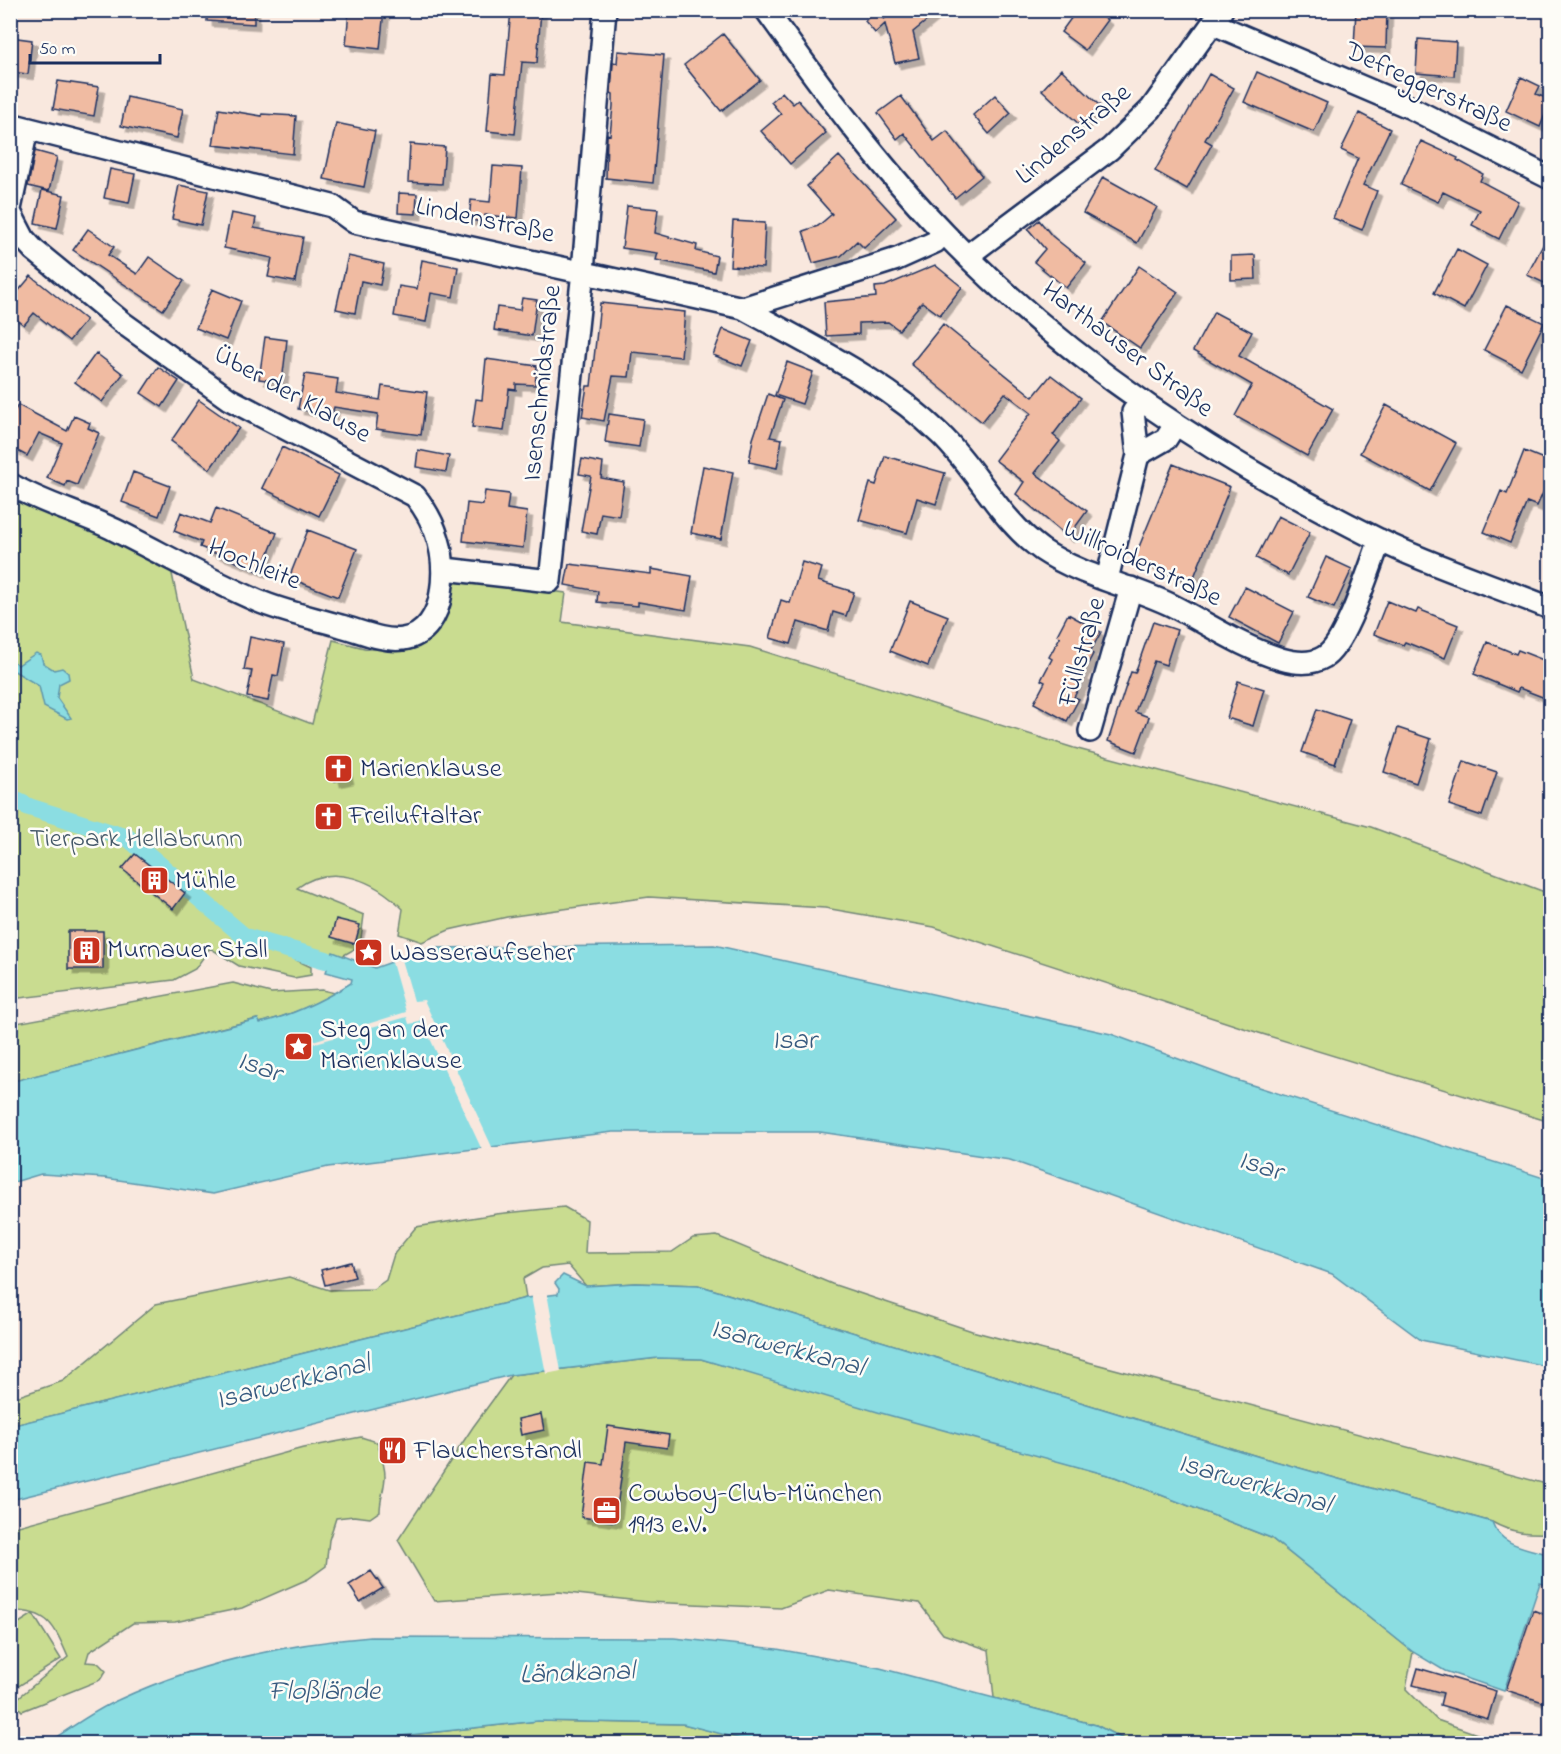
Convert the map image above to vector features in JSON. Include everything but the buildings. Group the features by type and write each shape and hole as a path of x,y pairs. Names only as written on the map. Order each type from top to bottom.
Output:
{"street":[{"name":"Isenschmidstraße","path":"445,569 550,581 583,271 605,10"},
{"name":"Harthauser Straße","path":"766,10 852,125 944,233 1032,316 1140,402 1255,474 1380,540 1551,608"},
{"name":"Lindenstraße","path":"967,256 1110,149 1151,109 1218,17"},
{"name":"Defreggerstraße","path":"1218,17 1409,107 1551,178"},
{"name":"Lindenstraße","path":"19,126 332,206 354,222 743,308"},
{"name":"Über der Klause","path":"19,126 10,211 24,238 34,250 123,322 230,399 415,496 429,513 442,549 445,569"},
{"path":"743,308 897,260 935,242 944,233"},
{"name":"Willroiderstraße","path":"743,308 882,388 941,435 1007,520 1043,550 1171,606 1226,636 1279,659 1300,663 1315,661 1330,654 1341,639 1380,540"},
{"name":"Füllstraße","path":"1107,579 1138,455 1133,412 1140,402"},
{"path":"1138,455 1166,439 1174,425"},
{"name":"Hochleite","path":"10,484 113,529 197,574 261,602 395,640 416,635 434,618 440,602 445,569"},
{"name":"Füllstraße","path":"1090,731 1131,588"}],"shaded area":[{"path":"1540,1583 1550,1586 1550,1707 1504,1691"}],"green space":[{"name":"Tierpark Hellabrunn","path":"10,494 108,537 171,569 194,679 312,724 333,640 368,649 403,649 439,630 449,578 566,593 562,622 750,647 1074,748 1371,827 1550,894 1550,1122 1259,1033 934,927 825,908 649,897 507,917 449,930 422,942 399,934 403,909 380,890 353,878 339,875 325,876 310,880 297,888 364,915 360,946 328,964 294,959 311,967 311,975 294,978 239,966 210,948 195,969 174,980 11,999"},
{"path":"233,983 271,993 322,990 335,993 317,1003 269,1021 259,1023 257,1019 11,1082 11,1024"},
{"path":"564,1207 587,1220 585,1253 672,1252 693,1238 717,1236 832,1284 972,1331 1550,1485 1550,1533 1513,1531 1492,1522 1260,1457 698,1285 635,1283 586,1286 568,1265 542,1268 523,1279 526,1298 11,1426 10,1399 63,1381 156,1304 289,1277 329,1290 373,1289 386,1280 394,1254 416,1227 496,1214"},
{"path":"658,1358 701,1359 1115,1477 1271,1538 1413,1652 1406,1689 1437,1720 1500,1742 1550,1739 1550,1743 1131,1743 1096,1725 994,1698 989,1650 943,1634 919,1603 829,1590 781,1608 648,1602 559,1592 434,1601 398,1540 473,1427 511,1375"},
{"path":"361,1437 377,1442 382,1459 385,1476 380,1511 370,1518 354,1516 336,1518 329,1540 326,1566 308,1579 242,1608 175,1622 133,1623 89,1652 86,1662 98,1663 106,1671 100,1680 22,1711 13,1702 68,1657 54,1628 42,1617 34,1613 11,1611 11,1528 303,1448"},
{"path":"33,1614 61,1659 11,1691 11,1628"},
{"path":"538,1721 683,1724 760,1743 327,1744"}],"water":[{"path":"10,652 13,661 18,665 36,653 41,655 43,663 54,670 62,668 68,673 69,679 59,684 57,698 71,718 67,719 44,707 39,686 11,669"},
{"name":"Isar","path":"714,945 1111,1034 1233,1079 1550,1180 1550,1367 1421,1340 1332,1274 1010,1160 820,1132 613,1132 328,1167 213,1194 105,1178 41,1174 11,1183 10,1082 258,1019 260,1023 296,1012 351,983 352,979 326,972 333,952 375,968 431,948"},
{"name":"Isarwerkkanal","path":"563,1275 586,1286 635,1283 698,1285 1260,1457 1492,1522 1501,1536 1508,1541 1550,1555 1550,1586 1540,1583 1504,1691 1445,1671 1413,1652 1271,1538 1115,1477 881,1413 701,1359 658,1358 511,1375 11,1500 10,1426 526,1298 558,1294 559,1289 555,1283"},
{"name":"Floßlände","path":"371,1637 674,1638 777,1649 880,1668 1096,1725 1131,1743 760,1744 683,1724 538,1721 327,1744 47,1743 109,1704 179,1676 274,1650"}],"pier":[{"path":"401,956 414,1001 424,1000 493,1149 482,1150 420,1017 420,1022 409,1024 407,1017 298,1048 297,1046 406,1012 391,959"},
{"path":"547,1293 561,1371 546,1374 531,1296"}],"waterway":[{"path":"10,798 29,807 128,838 245,937 326,960"}],"place":[{"name":"Marienklause","path":"339,769"},
{"name":"Freiluftaltar","path":"328,816"},
{"name":"Mühle","path":"154,881"},
{"name":"Murnauer Stall","path":"86,950"},
{"name":"Wasseraufseher","path":"369,953"},
{"name":"Steg an der Marienklause","path":"299,1046"},
{"name":"Flaucherstandl","path":"393,1451"},
{"name":"Cowboy-Club-München 1913 e.V.","path":"607,1510"}],"water label":[{"name":"Ländkanal","path":"577,1674"}]}
